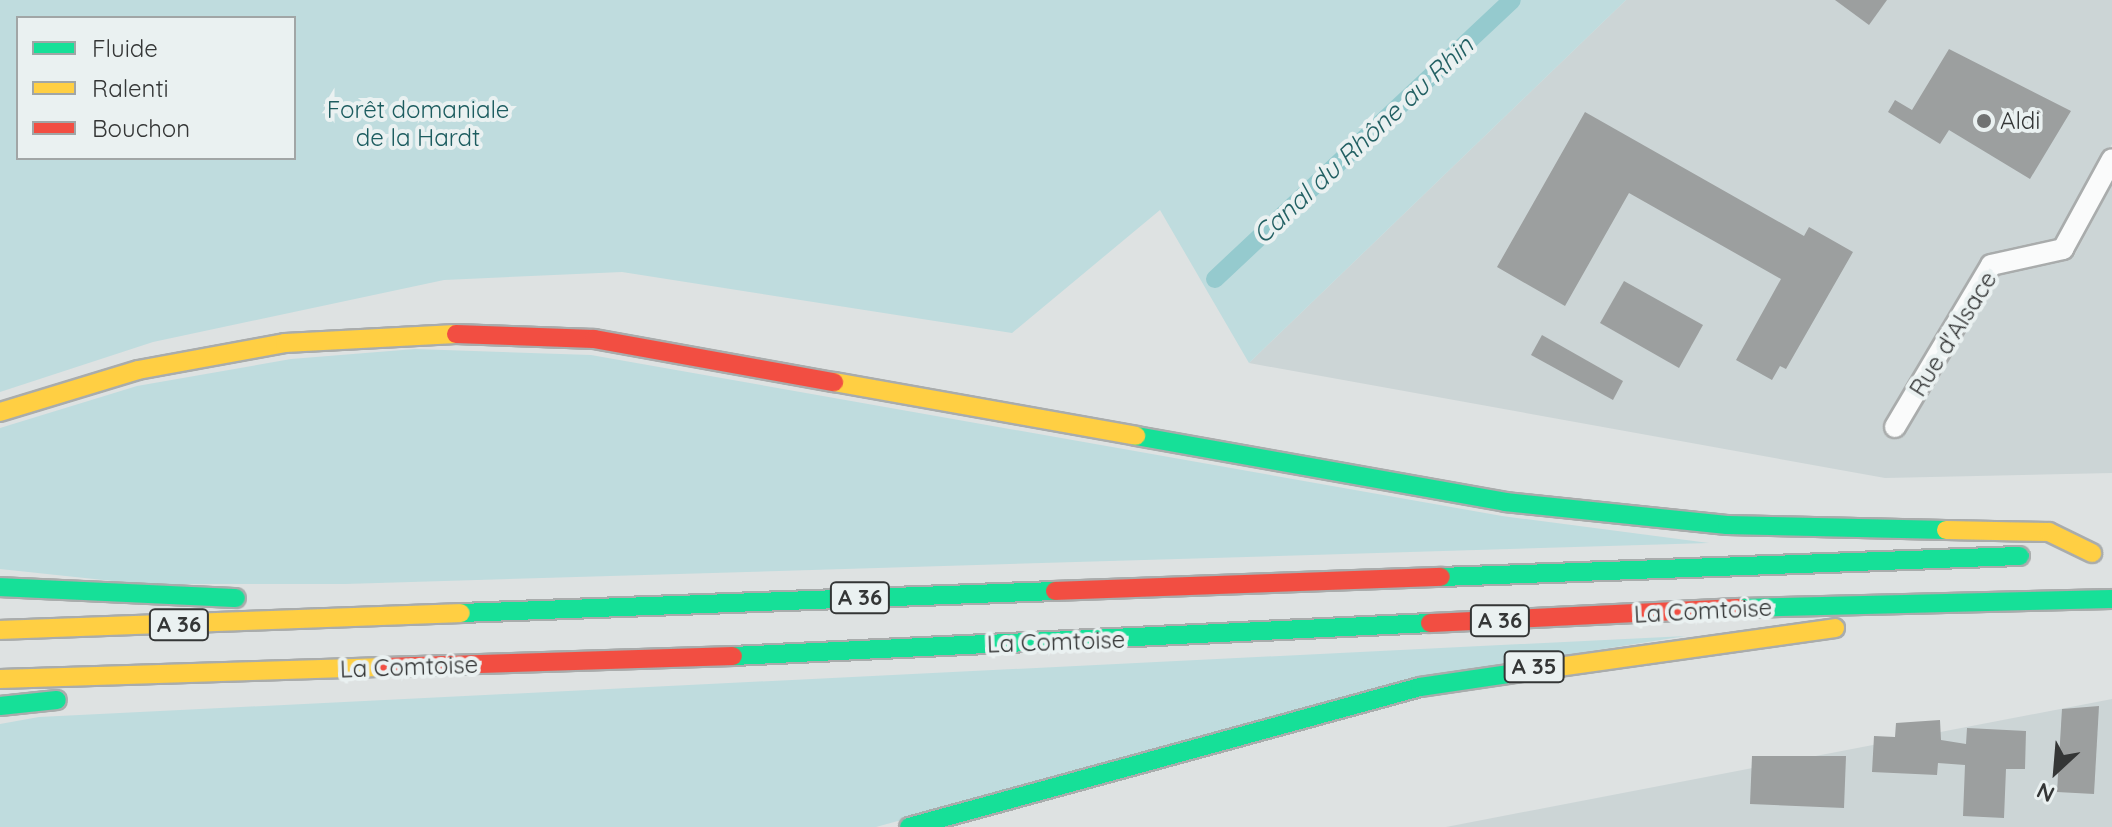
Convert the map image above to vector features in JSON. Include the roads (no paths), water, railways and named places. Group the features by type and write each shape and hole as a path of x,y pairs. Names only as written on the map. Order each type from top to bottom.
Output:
{"highway":[{"path":"0,412 138,370 285,343 416,333 594,339 1505,502 1727,525 2049,532 2092,553"},
{"name":"La Comtoise","path":"0,630 2112,553"},
{"path":"0,587 252,598 358,615"},
{"name":"La Comtoise","path":"0,679 1322,632 1896,601 2112,599"},
{"name":"A 35","path":"909,827 1420,687 1835,628 1896,601"},
{"path":"0,706 290,671"}],"street":[{"name":"Rue d'Alsace","path":"1895,427 1991,265 2063,249 2112,159"}],"waterway":[{"name":"Canal du Rhône au Rhin","path":"1215,279 1512,0"}],"place":[{"name":"Aldi","path":"1984,121"}],"park label":[{"name":"Forêt domaniale de la Hardt","path":"418,124"}]}
